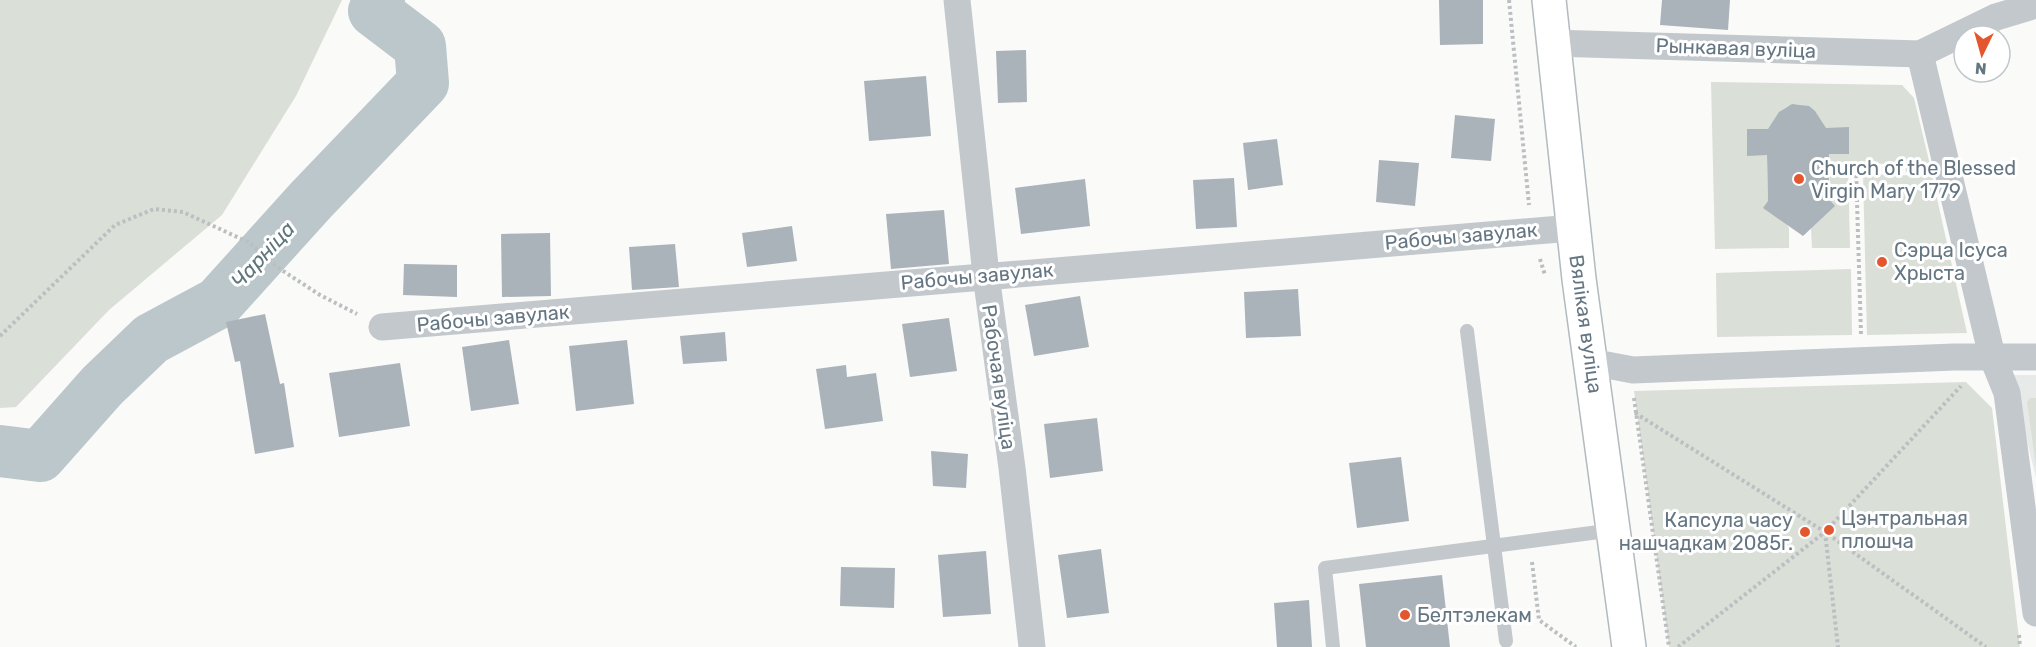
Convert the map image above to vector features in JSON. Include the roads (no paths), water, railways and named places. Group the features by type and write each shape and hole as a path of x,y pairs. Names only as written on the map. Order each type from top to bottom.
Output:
{"main road":[{"name":"Вялікая вуліца","path":"1549,0 1573,228 1629,647"}],"street":[{"name":"Рабочая вуліца","path":"957,0 986,275 1032,647"},
{"name":"Рынкавая вуліца","path":"1552,43 1920,54 1996,17 2036,5"},
{"path":"1920,54 1992,356 2007,393 2027,619"},
{"name":"Рабочы завулак","path":"381,327 1573,228"},
{"path":"1591,362 1633,370 1992,356 2036,357"}],"lane":[{"path":"1467,331 1506,640"},
{"path":"1334,647 1325,568 1614,530"}],"waterway":[{"name":"Чарніца","path":"0,451 40,456 102,386 151,339 218,303 311,200 423,83 420,46 374,11 379,0"}],"place":[{"name":"Church of the Blessed Virgin Mary 1779","path":"1799,179"},
{"name":"Сэрца Ісуса Хрыста","path":"1882,262"},
{"name":"Цэнтральная плошча","path":"1829,530"},
{"name":"Капсула часу нашчадкам 2085г.","path":"1805,532"},
{"name":"Белтэлекам","path":"1405,615"}]}
